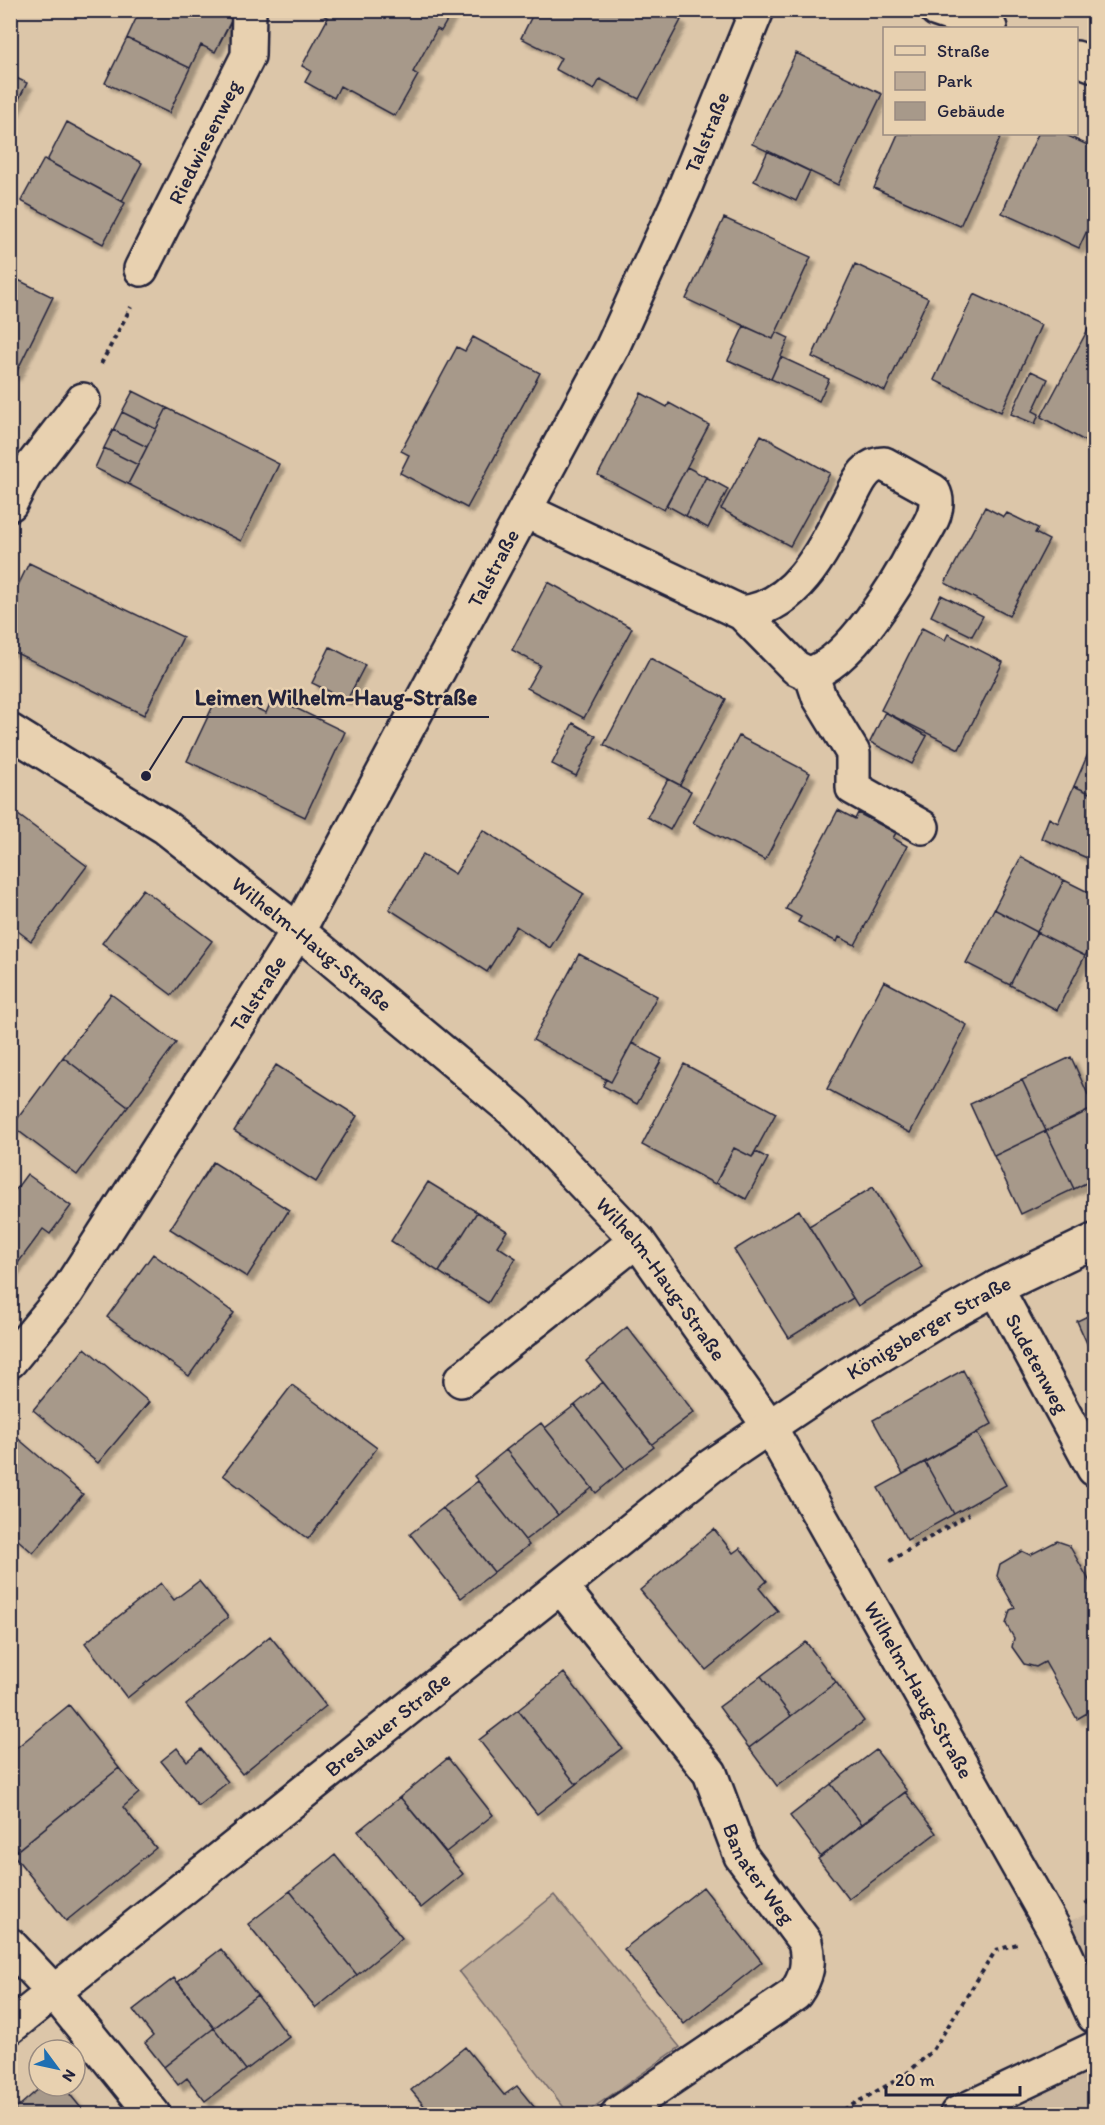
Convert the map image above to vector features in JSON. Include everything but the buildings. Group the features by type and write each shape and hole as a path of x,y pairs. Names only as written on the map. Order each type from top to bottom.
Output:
{"street":[{"name":"Riedwiesenweg","path":"141,269 248,56 249,10"},
{"name":"Talstraße","path":"10,1361 67,1293 298,931 526,511 644,282 757,10"},
{"path":"937,10 987,27"},
{"path":"1078,58 1095,64"},
{"path":"10,504 25,475 83,400"},
{"path":"742,614 756,612 777,603 804,576 859,481 876,464 884,464 933,491 936,502 932,519 885,604 834,660 811,673 819,697 853,753 853,788 922,827"},
{"name":"Talstraße","path":"526,511 742,614 796,668 811,673"},
{"name":"Wilhelm-Haug-Straße","path":"10,731 165,827 298,931 516,1113 638,1240 769,1426 1055,1931 1095,2016"},
{"path":"461,1380 638,1240"},
{"name":"Königsberger Straße","path":"769,1426 884,1353 996,1287 1095,1241"},
{"name":"Sudetenweg","path":"996,1287 1095,1469"},
{"name":"Breslauer Straße","path":"10,2027 711,1466 769,1426"},
{"name":"Banater Weg","path":"561,1587 710,1773 741,1856 805,1942 808,1954 803,1982 795,1994 618,2115"},
{"path":"10,1945 54,1992 153,2115"},
{"path":"957,2115 1095,2049"}],"path":[{"path":"83,400 138,293 141,269"},
{"path":"857,1580 969,1514"},
{"path":"836,2115 921,2064 933,2050 996,1950 1055,1931"}],"shaded area":[{"path":"1094,1912 1094,2012 1060,1924"},
{"path":"1094,2053 1094,2114 1011,2114"}],"green space":[{"path":"554,1895 680,2047 584,2114 569,2114 459,1972"}],"place":[{"name":"Leimen Wilhelm-Haug-Straße","path":"146,776"}]}
